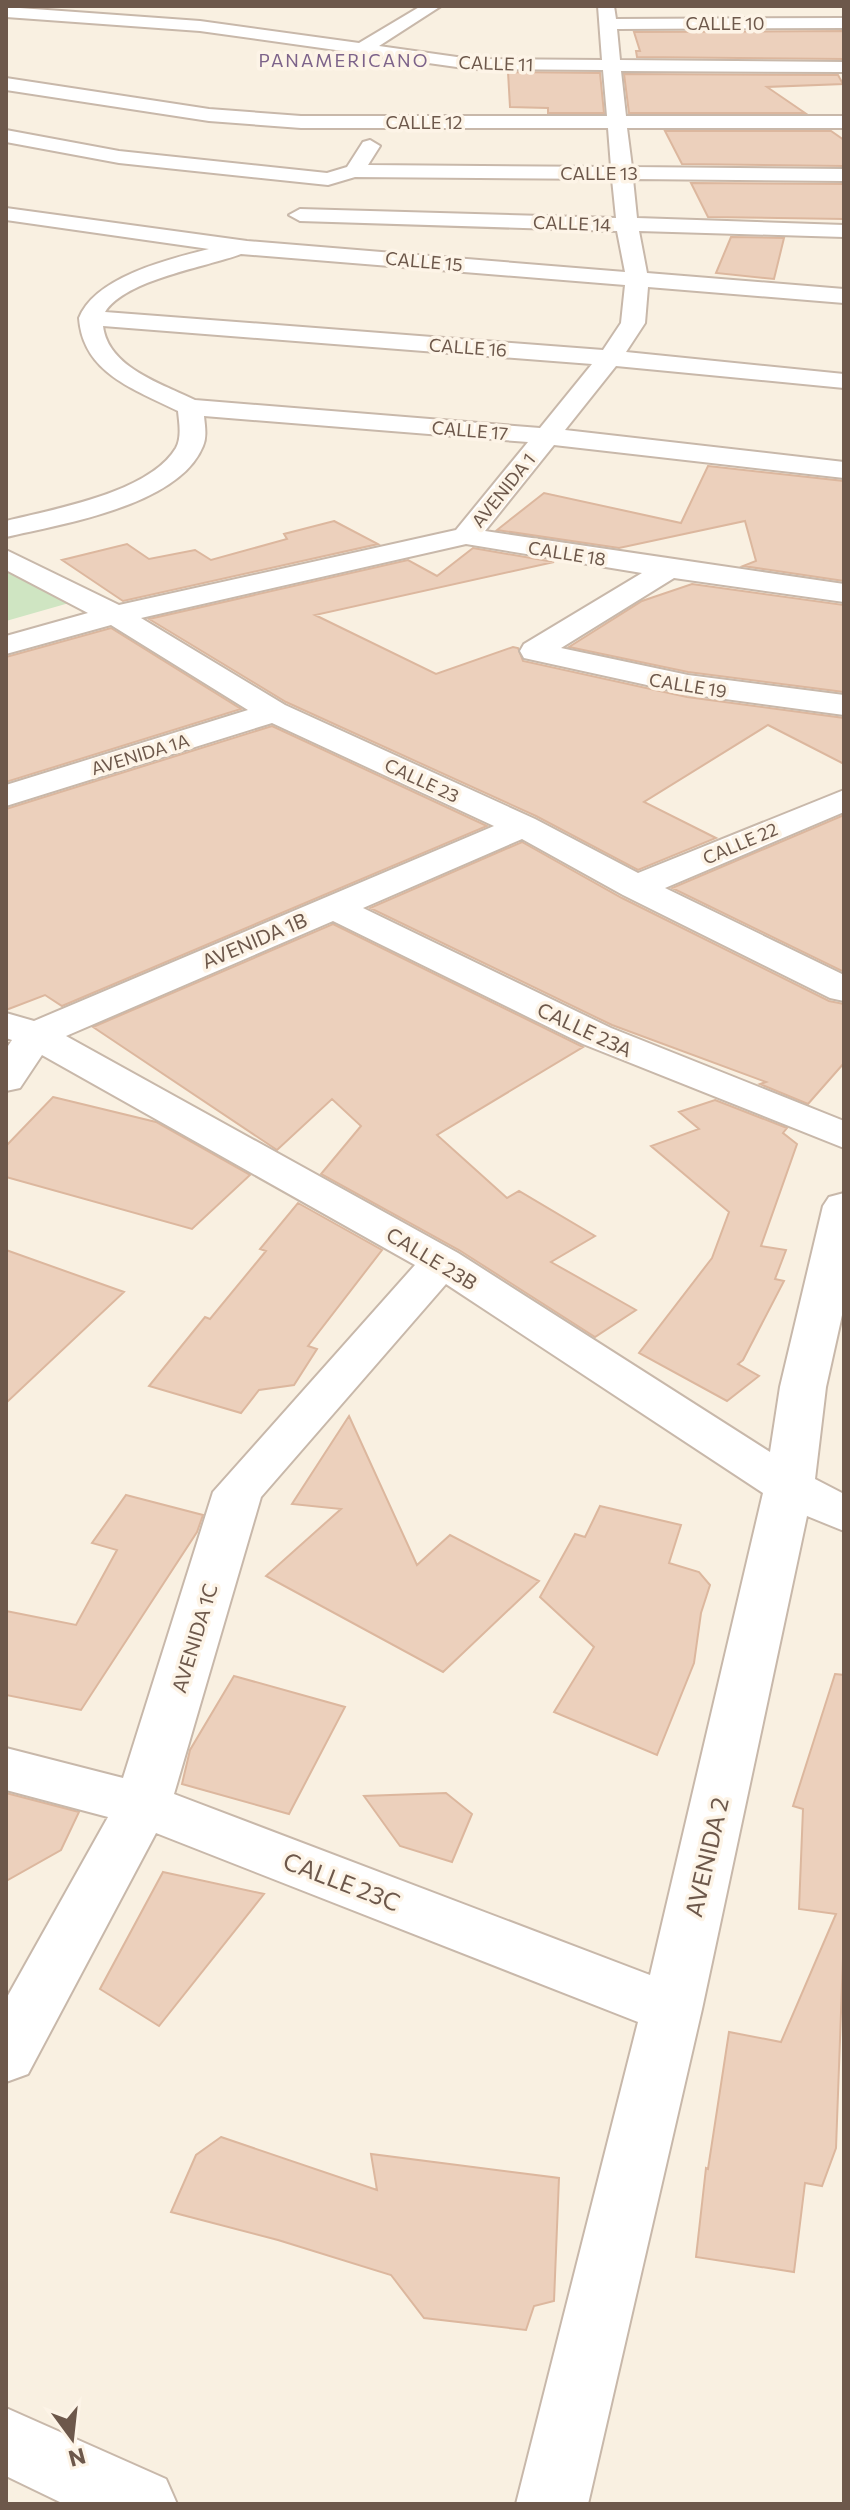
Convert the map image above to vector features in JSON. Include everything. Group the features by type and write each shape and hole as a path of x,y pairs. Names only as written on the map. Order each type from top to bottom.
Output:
{"street":[{"path":"361,49 433,6"},
{"path":"19,34 46,11"},
{"name":"CALLE 11","path":"6,12 46,11 200,26 471,64 844,67"},
{"name":"CALLE 10","path":"606,15 844,23"},
{"name":"AVENIDA 1","path":"6,645 115,615 466,536 610,358 633,323 637,278 627,225 624,173 616,121 614,66 606,15"},
{"name":"CALLE 12","path":"6,84 209,115 301,122 844,122"},
{"path":"354,171 385,123"},
{"path":"6,136 119,157 328,179"},
{"name":"CALLE 13","path":"328,179 354,171 844,175"},
{"path":"277,249 328,179"},
{"name":"CALLE 15","path":"6,214 247,248 844,296"},
{"name":"CALLE 14","path":"300,215 844,231"},
{"path":"6,529 114,499 165,472 189,449 192,427 190,407 123,371 100,352 93,340 91,318 98,303 133,284 207,255 247,248"},
{"name":"CALLE 16","path":"91,318 610,358 844,381"},
{"name":"CALLE 17","path":"190,407 547,436 844,470"},
{"name":"CALLE 18","path":"466,536 844,593"},
{"name":"CALLE 23","path":"6,559 115,615 274,712 523,826 636,887 844,990"},
{"name":"CALLE 19","path":"669,569 535,651 625,674 713,689 844,705"},
{"name":"AVENIDA 1A","path":"6,796 274,712"},
{"name":"CALLE 22","path":"636,887 844,800"},
{"name":"AVENIDA 1B","path":"20,1030 333,907 523,826"},
{"name":"CALLE 23A","path":"333,907 597,1036 844,1136"},
{"path":"6,1079 20,1030"},
{"name":"CALLE 23B","path":"20,1030 442,1262 789,1487 844,1514"},
{"name":"AVENIDA 2","path":"552,2504 672,2009 789,1487 803,1387 844,1206"},
{"name":"AVENIDA 1C","path":"6,2056 143,1805 238,1492 442,1262"},
{"name":"CALLE 23C","path":"6,1769 143,1805 672,2009"},
{"path":"6,2441 141,2504"}],"green space":[{"path":"6,570 69,603 6,621"}],"building":[{"path":"844,31 844,59 637,57 636,51 640,51 634,32"},
{"path":"508,72 600,73 604,113 548,113 548,108 510,107"},
{"path":"624,74 838,75 843,84 767,87 805,113 629,113"},
{"path":"665,131 831,131 844,140 844,166 682,164"},
{"path":"691,183 844,184 844,219 708,217"},
{"path":"731,237 784,238 774,279 716,273"},
{"path":"708,466 844,481 844,581 743,566 756,561 745,521 619,548 497,530 544,493 681,523"},
{"path":"334,521 378,544 123,601 62,560 127,544 149,559 195,550 211,560 287,539 284,534"},
{"path":"473,548 554,562 315,615 436,674 513,647 518,648 523,661 687,697 844,718 844,764 768,725 644,802 716,838 638,870 536,816 286,702 149,619 408,560 437,576"},
{"path":"692,584 844,605 844,692 688,672 569,647 642,601"},
{"path":"111,628 241,709 6,782 6,657"},
{"path":"272,726 487,826 62,1006 45,995 6,1010 6,809"},
{"path":"844,815 844,972 672,888"},
{"path":"522,842 622,898 829,1001 844,1004 844,1063 808,1104 760,1084 766,1082 612,1025 370,908"},
{"path":"333,924 583,1047 437,1135 507,1198 519,1191 595,1236 551,1262 636,1310 595,1337 459,1250 321,1174 361,1126 332,1099 277,1150 93,1027"},
{"path":"53,1097 156,1122 250,1175 192,1229 6,1177 6,1146"},
{"path":"715,1100 787,1128 783,1133 797,1144 761,1246 786,1250 775,1279 784,1281 743,1360 738,1364 759,1376 727,1401 639,1353 712,1258 729,1212 651,1146 699,1129 679,1112"},
{"path":"298,1203 382,1250 308,1346 317,1349 294,1385 259,1390 241,1413 149,1386 205,1317 210,1319 266,1251 260,1249"},
{"path":"6,1250 124,1292 6,1403"},
{"path":"349,1416 417,1565 450,1535 539,1581 443,1672 266,1576 341,1509 292,1504"},
{"path":"126,1495 203,1515 197,1532 81,1710 6,1695 6,1611 76,1625 117,1550 92,1543"},
{"path":"600,1506 681,1525 669,1563 699,1572 710,1585 701,1613 694,1663 657,1755 554,1712 594,1647 540,1597 575,1534 585,1537"},
{"path":"835,1674 844,1675 844,1931 836,2148 822,2186 805,2183 794,2272 696,2257 706,2168 729,2032 781,2042 836,1914 799,1909 803,1809 793,1806"},
{"path":"234,1676 345,1707 289,1814 182,1784 190,1750"},
{"path":"6,1793 79,1812 61,1850 6,1881"},
{"path":"446,1793 472,1814 452,1862 400,1846 364,1796"},
{"path":"163,1872 264,1894 159,2026 100,1989"},
{"path":"221,2137 377,2190 371,2154 559,2178 554,2301 534,2306 526,2330 424,2318 391,2275 278,2240 171,2212 196,2155"}],"district":[{"name":"PANAMERICANO","path":"344,60"}]}
